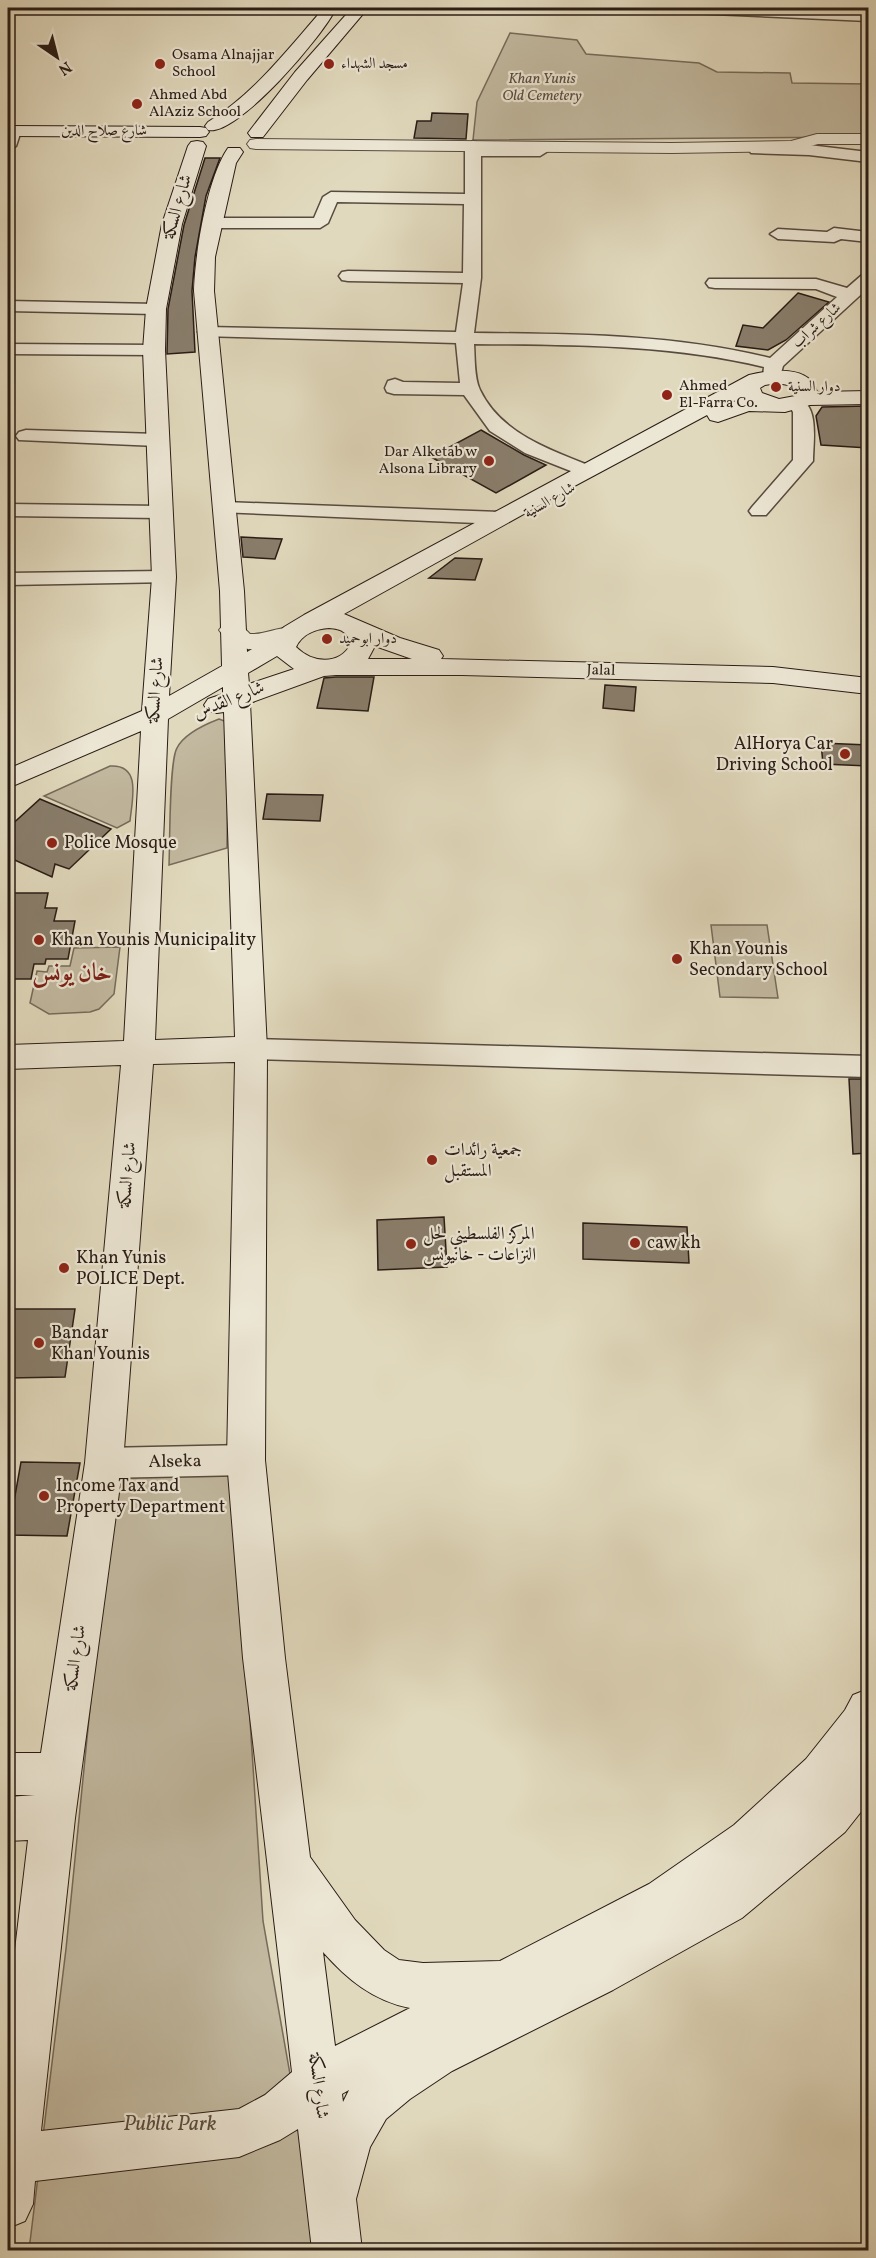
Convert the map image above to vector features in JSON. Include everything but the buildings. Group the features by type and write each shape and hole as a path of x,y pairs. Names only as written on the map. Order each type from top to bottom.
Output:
{"main road":[{"path":"201,136 234,115 281,68 324,17 328,8"},
{"path":"201,136 213,152 234,152 256,139 301,76 360,8"},
{"path":"201,136 244,126 256,139 473,149 792,146 818,139 868,139"},
{"name":"شارع صلاح الدين","path":"9,137 201,136"},
{"name":"شارع السكة","path":"10,2181 53,1818 104,1463 140,1036 154,724 164,577 154,350 156,309 172,224 201,136"},
{"name":"شارع السكة","path":"234,152 227,163 205,257 204,291 225,508 235,684 249,1033 246,1460 287,1860 318,2080 337,2250"},
{"path":"768,404 753,396 750,387 766,374 790,378 804,385 807,390 801,401"},
{"name":"شارع السنية","path":"294,633 585,471 766,374"},
{"name":"شارع السنية","path":"327,668 356,658 362,635 392,594 448,559 670,434 737,408 768,404 788,406 801,401 868,397"},
{"name":"Jalal","path":"294,633 332,620 362,635 418,653 466,662 709,671 772,670 868,676"},
{"path":"232,630 243,641 271,640 294,633"},
{"path":"294,633 283,648 288,655 308,666 327,668"},
{"name":"شارع القدس","path":"8,800 235,684 294,633"},
{"name":"Jalal","path":"327,668 462,667 773,675 868,686"},
{"name":"شارع القدس","path":"235,684 327,668"},
{"name":"شارع القدس","path":"8,779 154,724"},
{"path":"8,1057 140,1036 249,1033"},
{"path":"10,2181 239,2133 263,2125 279,2115 318,2080 665,1900 750,1841 821,1774 860,1725 868,1710"},
{"path":"332,2206 348,2140 369,2102 393,2082 435,2054 597,1974 726,1902 830,1817 868,1770"},
{"path":"8,1774 59,1774"},
{"path":"8,1819 53,1818"},
{"path":"287,1860 328,1925 359,1958 384,1975 399,1983 420,1985 505,1983"}],"street":[{"path":"668,8 868,17"},
{"path":"585,471 531,448 497,427 470,388 464,338 472,278 473,149 809,150 868,157"},
{"path":"213,224 320,223 331,197 473,199"},
{"path":"778,234 834,237 834,233 868,237"},
{"path":"348,276 472,278"},
{"name":"شارع شراب","path":"766,374 868,279"},
{"path":"715,283 760,285 792,282 836,288 849,297"},
{"path":"8,306 156,309"},
{"path":"207,332 641,342 714,350 766,374"},
{"path":"8,349 154,350"},
{"path":"395,385 394,388 470,388"},
{"path":"759,511 803,460 801,401"},
{"path":"26,436 157,440"},
{"path":"225,508 500,518"},
{"path":"8,510 160,512"},
{"path":"8,579 164,577"},
{"path":"249,1033 868,1067"},
{"name":"Alseka","path":"104,1463 246,1460"}],"green space":[{"name":"Khan Yunis Old Cemetery","path":"510,33 577,40 586,54 699,63 717,72 790,73 792,83 868,84 868,137 473,140 477,102"},
{"path":"219,719 227,722 228,726 227,848 169,865 174,756 180,743 190,734"},
{"path":"110,766 120,767 127,771 133,785 130,821 117,828 44,796"},
{"path":"711,925 767,925 778,998 720,997"},
{"path":"120,947 114,994 99,1009 90,1012 49,1014 30,1003 37,971 47,972 49,966 70,966 74,948"},
{"name":"Public Park","path":"234,1473 263,1921 321,2250 29,2250 66,1949 113,1478"}],"place":[{"name":"Osama Alnajjar School","path":"160,64"},
{"name":"مسجد الشهداء","path":"329,64"},
{"name":"Ahmed Abd AlAziz School","path":"137,104"},
{"name":"دوار السنية","path":"776,387"},
{"name":"Ahmed El-Farra Co.","path":"667,395"},
{"name":"Dar Alketab w Alsona Library","path":"489,461"},
{"name":"دوار ابوحميد","path":"327,639"},
{"name":"AlHorya Car Driving School","path":"845,754"},
{"name":"Police Mosque","path":"52,843"},
{"name":"Khan Younis Municipality","path":"39,940"},
{"name":"Khan Younis Secondary School","path":"677,959"},
{"name":"جمعية رائدات المستقبل","path":"432,1160"},
{"name":"caw kh","path":"635,1243"},
{"name":"المركز الفلسطيني لحل النزاعات - خانيونس","path":"411,1244"},
{"name":"Khan Yunis POLICE Dept.","path":"64,1268"},
{"name":"Bandar Khan Younis","path":"39,1343"},
{"name":"Income Tax and Property Department","path":"44,1496"}],"district":[{"name":"خان يونس","path":"72,974"}]}
